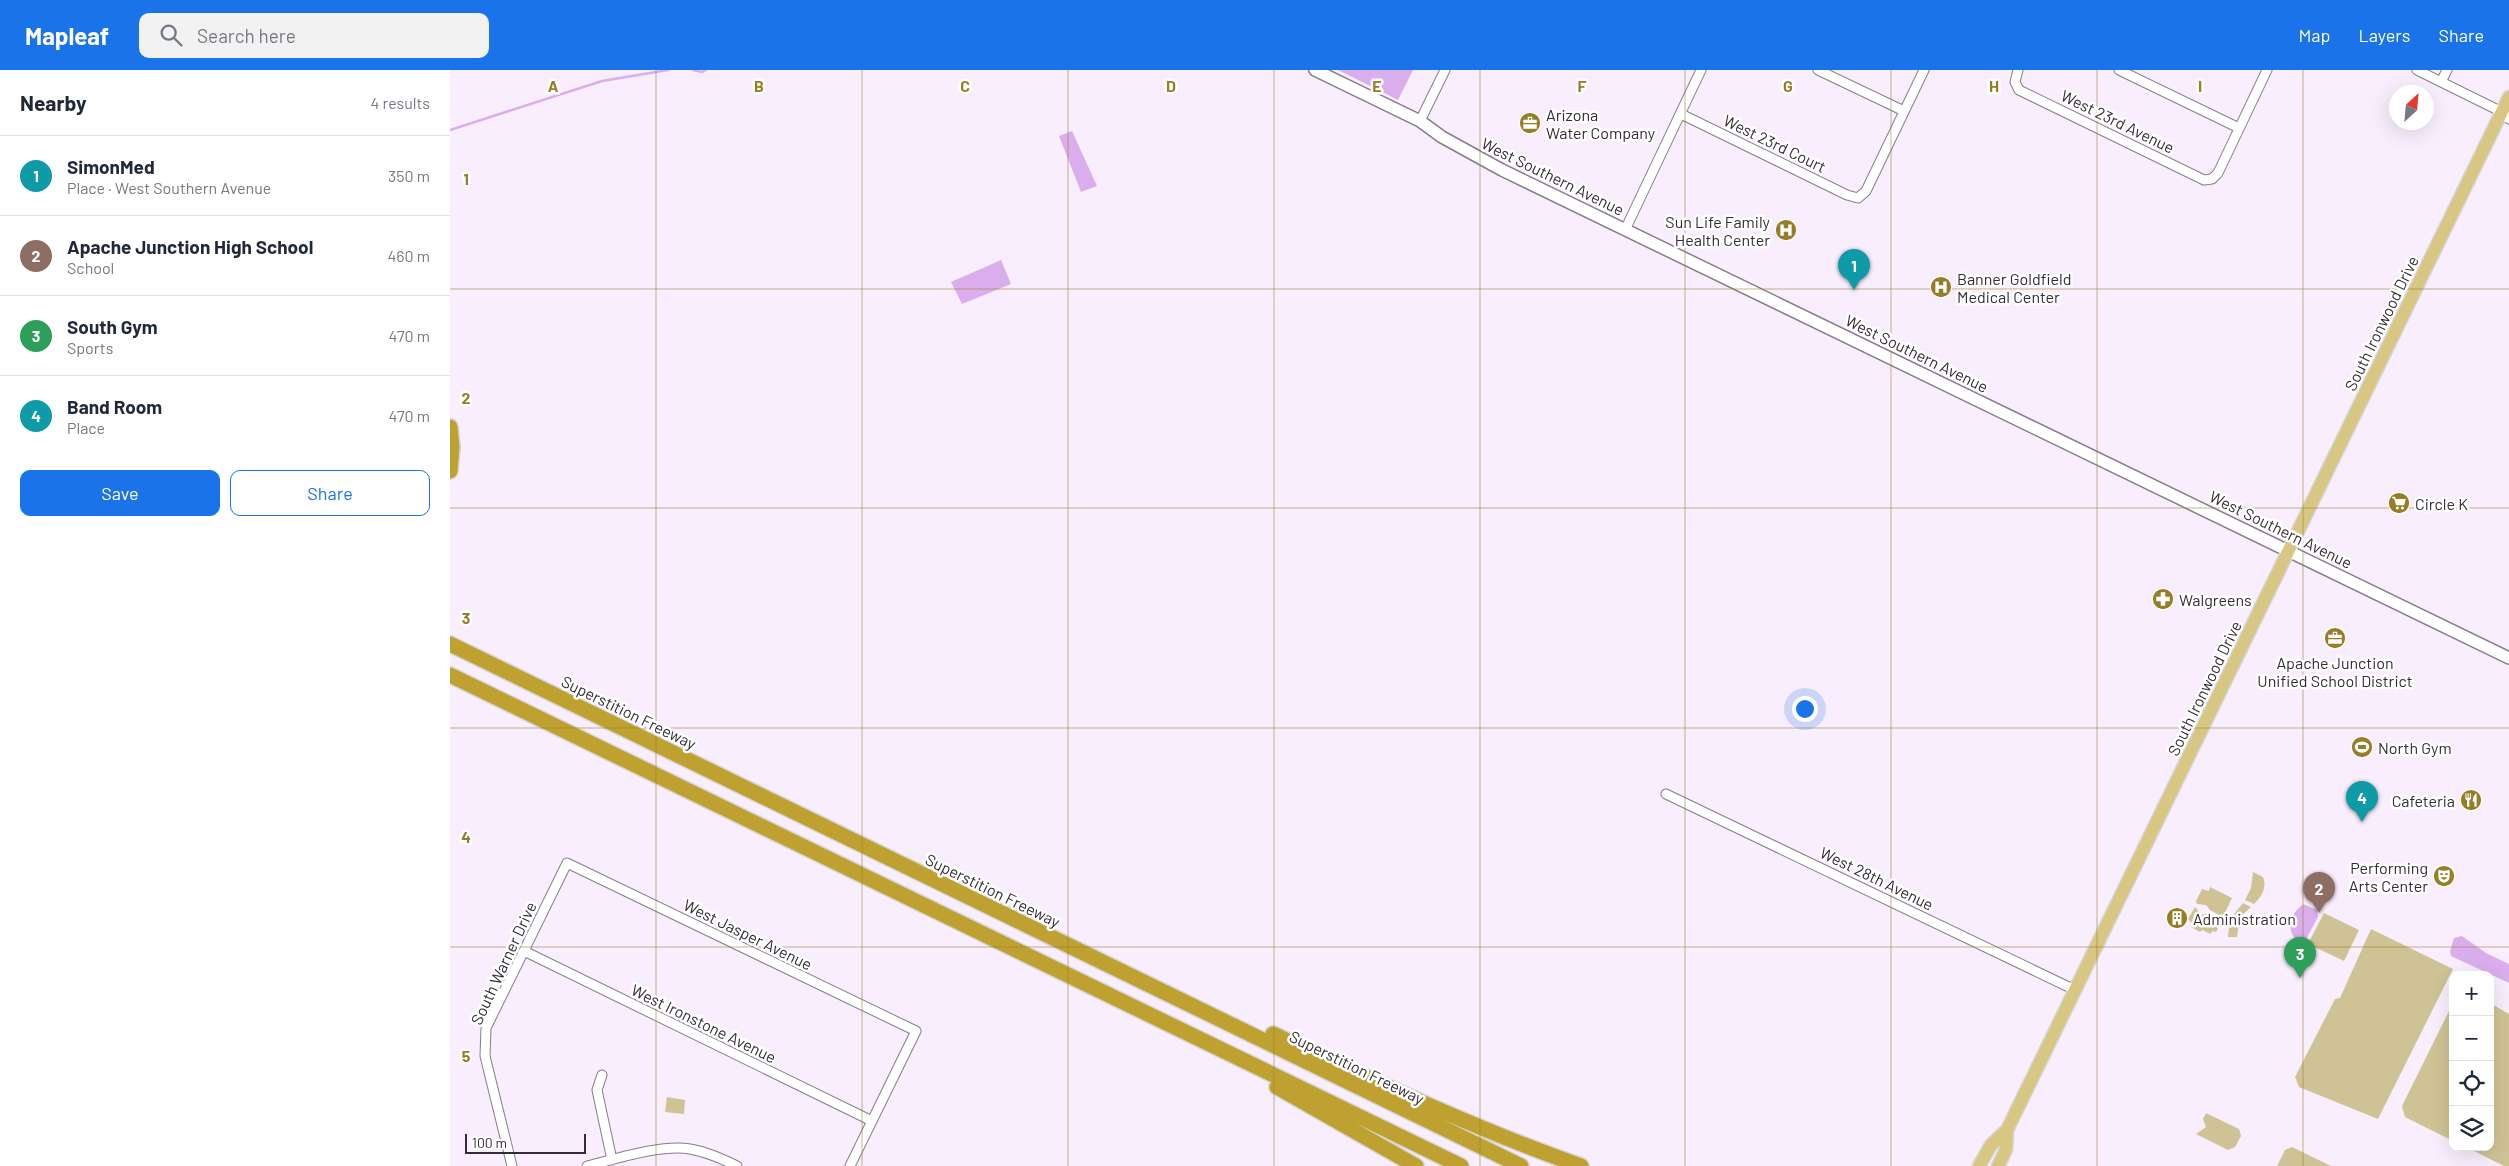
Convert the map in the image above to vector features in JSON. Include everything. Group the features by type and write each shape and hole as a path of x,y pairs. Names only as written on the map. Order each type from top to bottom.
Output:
{"highway":[{"path":"450,427 452,447 450,471"},
{"name":"Superstition Freeway","path":"450,644 1521,1166"},
{"path":"450,674 1461,1166"},
{"path":"1113,968 1212,1006 1451,1116 1529,1148 1581,1166"},
{"path":"1188,1033 1416,1166"}],"main road":[{"name":"West Southern Avenue","path":"1315,70 1420,121 1473,156 2509,658"},
{"name":"South Ironwood Drive","path":"1979,1166 1991,1145 2007,1130 2289,550 2507,115 2509,97"},
{"name":"South Ironwood Drive","path":"1998,1166 2006,1150 2007,1130"}],"street":[{"path":"1420,121 1445,70"},
{"path":"1625,230 1701,70"},
{"path":"1818,70 1904,112 1924,70"},
{"name":"West 23rd Avenue","path":"2018,70 2015,82 2018,90 2204,180 2212,179 2218,173 2240,128"},
{"path":"2119,70 2240,128 2264,71"},
{"path":"2416,70 2507,115"},
{"path":"2442,82 2447,70"},
{"name":"West 23rd Court","path":"1680,114 1847,195 1858,198 1866,191 1904,112"},
{"name":"West 28th Avenue","path":"1666,794 2075,990"},
{"name":"South Warner Drive","path":"512,1166 485,1056 486,1028 567,863"},
{"name":"West Jasper Avenue","path":"567,863 916,1031 872,1121"},
{"name":"West Ironstone Avenue","path":"524,951 872,1121"},
{"path":"602,1075 596,1090 612,1160"},
{"path":"850,1166 872,1121"},
{"path":"587,1166 667,1149 688,1148 713,1154 738,1166"}],"shaded area":[{"path":"1338,70 1413,70 1398,100"},
{"path":"1072,131 1097,186 1081,192 1059,136"},
{"path":"1001,260 1011,284 962,304 951,282"},
{"path":"2253,872 2263,877 2264,885 2261,895 2254,904 2245,900 2251,888"},
{"path":"2210,887 2232,898 2224,915 2221,916 2210,910 2206,905 2197,904 2196,901 2202,889 2209,891"},
{"path":"2243,903 2251,907 2240,917 2237,937 2228,937 2230,919"},
{"path":"2303,904 2317,910 2318,917 2306,939 2296,940 2290,925 2295,912"},
{"path":"2195,907 2202,915 2208,913 2220,919 2221,922 2216,932 2212,931 2211,934 2202,930 2200,932 2191,927 2193,924 2188,919"},
{"path":"2324,913 2359,930 2344,961 2308,944"},
{"path":"2371,929 2453,969 2449,971 2449,977 2378,1119 2299,1087 2295,1077 2335,999 2340,998"},
{"path":"2462,936 2486,953 2509,964 2509,983 2494,976 2494,971 2483,971 2451,956 2450,951 2454,938"},
{"path":"2494,1005 2509,1014 2509,1166 2504,1166 2474,1151 2494,1151"},
{"path":"2449,1011 2449,1139 2405,1117 2402,1106"},
{"path":"667,1097 685,1100 684,1114 665,1112"},
{"path":"2206,1113 2239,1129 2241,1136 2235,1147 2228,1150 2196,1134 2206,1127 2203,1119"},
{"path":"2292,1147 2331,1166 2277,1166 2285,1150"}],"waterway":[{"path":"450,130 602,81 668,70"},
{"path":"693,70 702,72 706,70"}],"place":[{"name":"Arizona Water Company","path":"1530,123"},
{"name":"Sun Life Family Health Center","path":"1786,230"},
{"name":"Banner Goldfield Medical Center","path":"1941,287"},
{"name":"SimonMed","path":"1854,290"},
{"name":"Circle K","path":"2399,503"},
{"name":"Walgreens","path":"2163,599"},
{"name":"Apache Junction Unified School District","path":"2335,638"},
{"name":"North Gym","path":"2362,747"},
{"name":"Cafeteria","path":"2471,800"},
{"name":"Band Room","path":"2362,822"},
{"name":"Performing Arts Center","path":"2444,876"},
{"name":"Apache Junction High School","path":"2319,913"},
{"name":"Administration","path":"2177,918"},
{"name":"South Gym","path":"2300,978"}]}
